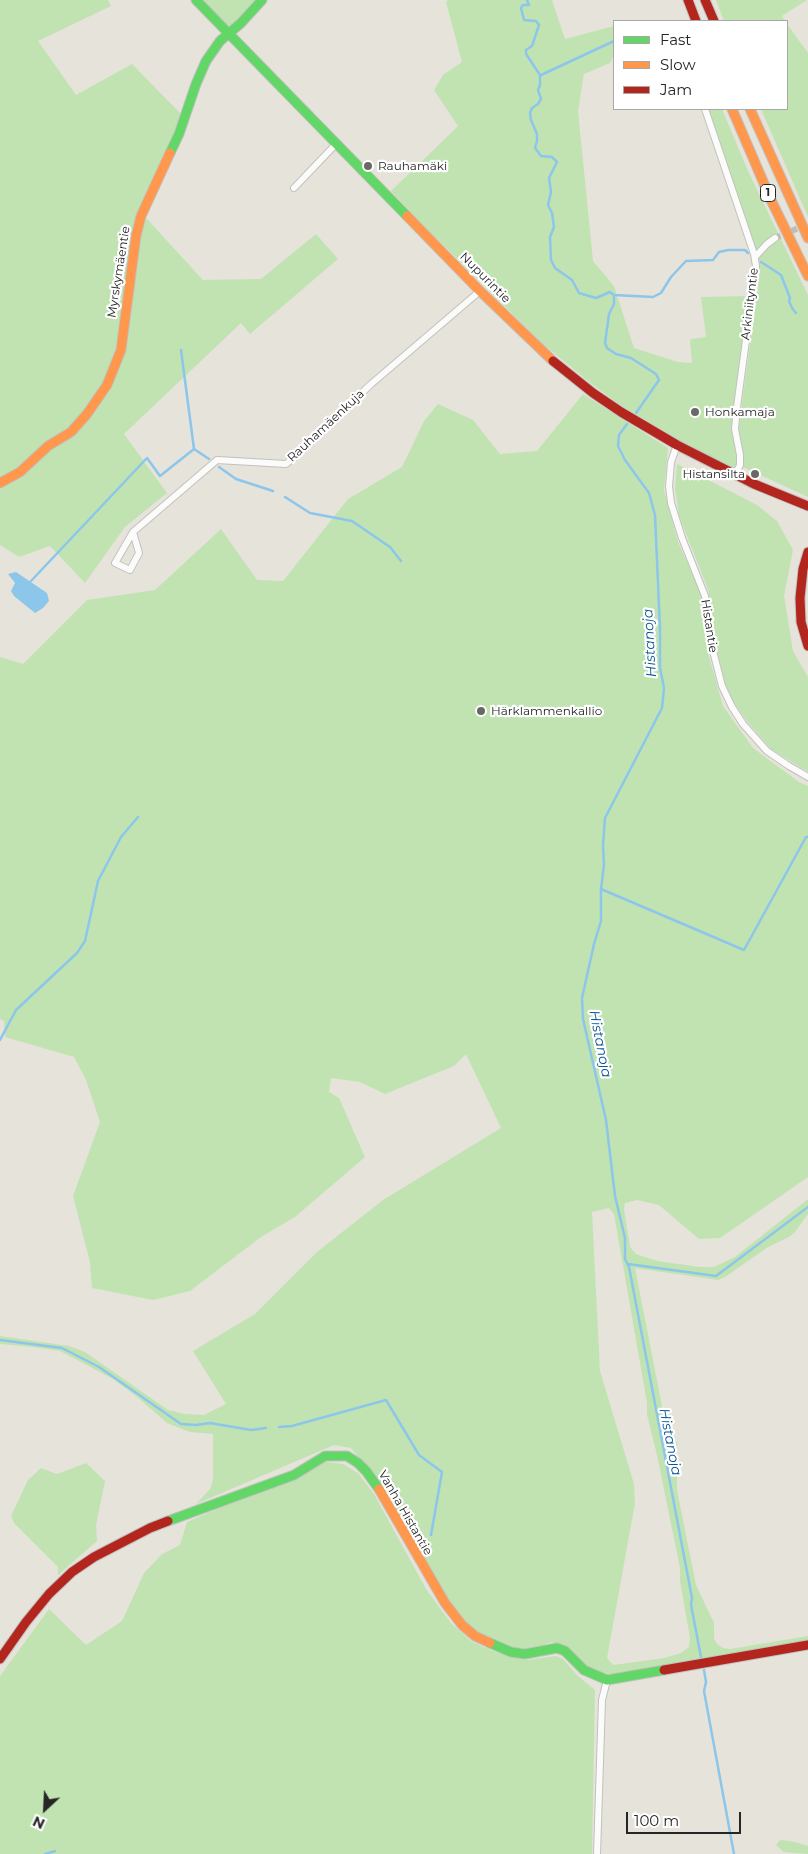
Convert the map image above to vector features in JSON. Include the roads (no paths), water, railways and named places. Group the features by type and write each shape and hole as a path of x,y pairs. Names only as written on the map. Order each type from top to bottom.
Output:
{"main road":[{"name":"Nupurintie","path":"196,0 480,291 562,369 621,412 677,445 784,498 808,506"},
{"name":"Myrskymäentie","path":"0,483 20,472 48,446 76,428 112,375 121,350 128,288 141,216 179,134 206,61 220,41 241,23 262,0"},
{"path":"688,0 696,20"},
{"path":"706,0 714,20"},
{"name":"1","path":"732,110 771,200 808,276"},
{"name":"1","path":"750,110 808,238"},
{"path":"808,552 803,569 800,598 801,622 808,646"},
{"name":"Vanha Histantie","path":"0,1659 26,1622 49,1594 72,1572 94,1557 150,1528 294,1475 321,1459 335,1455 347,1456 366,1471 376,1484 445,1603 462,1625 475,1636 518,1654 532,1654 550,1648 565,1651 584,1670 607,1680"},
{"path":"607,1680 808,1645"}],"street":[{"name":"Arkiniityntie","path":"705,110 755,258 756,266 735,430 740,456 740,465 735,475"},
{"path":"294,188 336,144"},
{"path":"755,258 775,238"},
{"name":"Rauhamäenkuja","path":"132,532 139,553 130,570 115,563 132,532 217,460 286,464 308,446 370,385 480,291"},
{"name":"Histantie","path":"677,445 671,462 668,486 671,503 682,538 705,596 713,651 722,686 743,724 767,751 808,777"},
{"path":"597,1854 602,1700 607,1680"}],"water":[{"path":"16,572 47,593 49,601 35,613 14,596 11,591 15,583 8,574"}],"waterway":[{"name":"Histanoja","path":"527,0 529,5 523,5 521,8 524,20 536,21 539,25 532,46 526,50 526,54 540,75 538,90 541,99 532,108 530,113 537,134 535,148 541,156 552,157 557,162 549,178 551,192 548,205 552,213 554,227 550,237 551,260 555,268 572,280 579,293 596,298 610,292 614,295 614,304 609,314 605,343 607,348 616,354 631,358 656,374 659,380 636,413"},
{"path":"541,75 613,41"},
{"path":"614,295 653,297 661,293 671,277 686,261 713,260 719,252 728,250 745,250 748,253"},
{"path":"761,262 781,275 790,298 789,301 796,313"},
{"path":"181,350 194,449"},
{"name":"Histanoja","path":"627,424 619,435 618,446 625,460 649,493 655,515 660,668 664,688 662,708 605,818 601,921 582,998 583,1019 606,1120 615,1196 625,1238 625,1259 629,1267 692,1598 691,1605 701,1657"},
{"path":"31,581 147,458 160,476 194,449 209,459"},
{"path":"219,467 236,479 273,491"},
{"path":"285,497 310,513 352,521 390,547 401,561"},
{"path":"0,1040 16,1010 77,953 85,941 98,881 121,837 138,817"},
{"path":"601,889 744,950 806,837 808,837"},
{"path":"628,1264 716,1276 808,1207"},
{"path":"0,1340 62,1348 99,1367 181,1424 196,1425 210,1423 251,1430 266,1428"},
{"path":"279,1427 292,1426 386,1400 419,1455 442,1472 431,1535"},
{"name":"Histanoja","path":"704,1670 706,1682 704,1691 734,1854"},
{"path":"45,1854 55,1851"}],"tunnel":[{"path":"775,238 808,224"}],"place":[{"name":"Rauhamäki","path":"368,166"},
{"name":"Honkamaja","path":"695,412"},
{"name":"Histansilta","path":"755,474"},
{"name":"Härklammenkallio","path":"481,711"}]}
